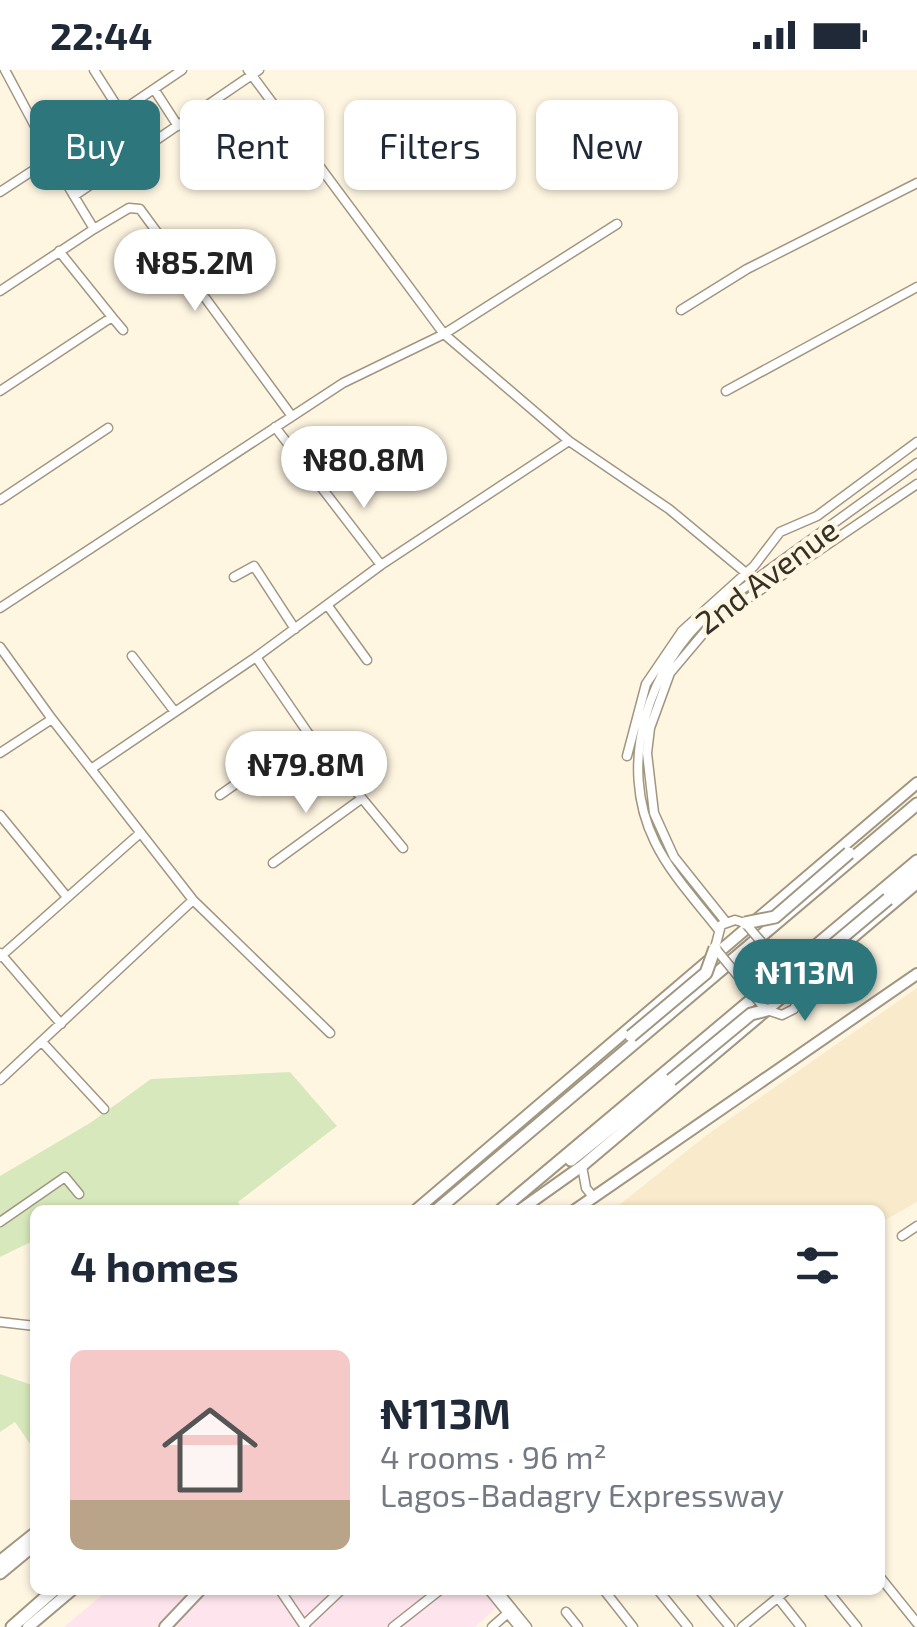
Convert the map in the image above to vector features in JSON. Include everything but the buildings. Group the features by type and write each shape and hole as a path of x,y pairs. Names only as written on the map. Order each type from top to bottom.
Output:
{"highway":[{"path":"745,923 775,916 917,795"},
{"path":"443,1205 917,804"},
{"path":"508,1205 917,860"},
{"path":"798,985 808,966 917,873"},
{"path":"442,1205 706,973 715,948"},
{"path":"509,1205 752,1014 767,1010"},
{"path":"0,1573 30,1548"},
{"path":"12,1627 48,1595"}],"main road":[{"path":"422,1205 917,783"},
{"path":"527,1205 582,1166 917,883"},
{"path":"583,1205 917,977"},
{"path":"588,1205 594,1198"},
{"path":"0,1561 30,1537"},
{"path":"28,1627 66,1595"},
{"path":"162,1627 192,1595"}],"street":[{"path":"5,70 30,117"},
{"path":"94,70 113,100"},
{"path":"138,100 182,70"},
{"path":"74,196 253,72 444,334 569,441 670,510 746,574"},
{"path":"154,89 178,126"},
{"path":"0,192 30,172"},
{"path":"681,310 748,269 917,183"},
{"path":"71,190 94,229"},
{"path":"0,291 129,208 140,209 291,415"},
{"path":"0,608 291,415 349,380 444,334 617,224"},
{"path":"60,252 123,330"},
{"path":"726,392 917,287"},
{"path":"0,391 112,318"},
{"path":"0,500 108,428"},
{"path":"275,428 381,565"},
{"path":"91,769 256,657 381,565 569,441"},
{"path":"627,756 646,684 682,630 746,574 780,532 817,516 917,442"},
{"name":"2nd Avenue","path":"718,929 653,840 639,782 647,708 658,681 697,624 917,464"},
{"name":"2nd Avenue","path":"726,922 674,858 662,836 649,786 643,751 670,673 713,622 917,484"},
{"path":"234,577 254,566 295,629"},
{"path":"328,606 367,660"},
{"path":"0,646 138,835 193,900 330,1033"},
{"path":"132,656 175,712"},
{"path":"256,657 308,733 403,848"},
{"path":"0,752 52,719"},
{"path":"220,795 308,733"},
{"path":"273,862 361,799"},
{"path":"0,815 66,898"},
{"path":"61,1024 1,955 138,835"},
{"path":"0,1080 193,900"},
{"path":"726,922 745,923 798,985 800,996 794,1009 782,1014 767,1010 715,948 718,929 726,922"},
{"path":"42,1042 104,1109"},
{"path":"582,1166 594,1198"},
{"path":"0,1222 65,1178 79,1194"},
{"path":"902,1236 917,1226"},
{"path":"0,1322 30,1325"},
{"path":"885,1583 917,1623"},
{"path":"283,1595 304,1626 336,1595"},
{"path":"394,1627 434,1595"},
{"path":"494,1595 523,1627"},
{"path":"501,1595 523,1627"},
{"path":"608,1595 632,1627"},
{"path":"662,1595 688,1627"},
{"path":"703,1595 730,1627"},
{"path":"742,1627 782,1595"},
{"path":"831,1595 858,1627"},
{"path":"778,1598 801,1627"},
{"path":"566,1612 578,1627"},
{"path":"492,1627 508,1614"}],"shaded area":[{"path":"917,988 917,1202 885,1220 885,1205 619,1205 708,1134"},
{"path":"102,1595 486,1595 496,1608 475,1627 64,1627"}],"green space":[{"path":"290,1072 337,1126 238,1202 240,1205 30,1205 30,1242 0,1257 0,1176 90,1123 151,1079"},
{"path":"0,1374 30,1384 30,1444 15,1422 0,1432"}]}
